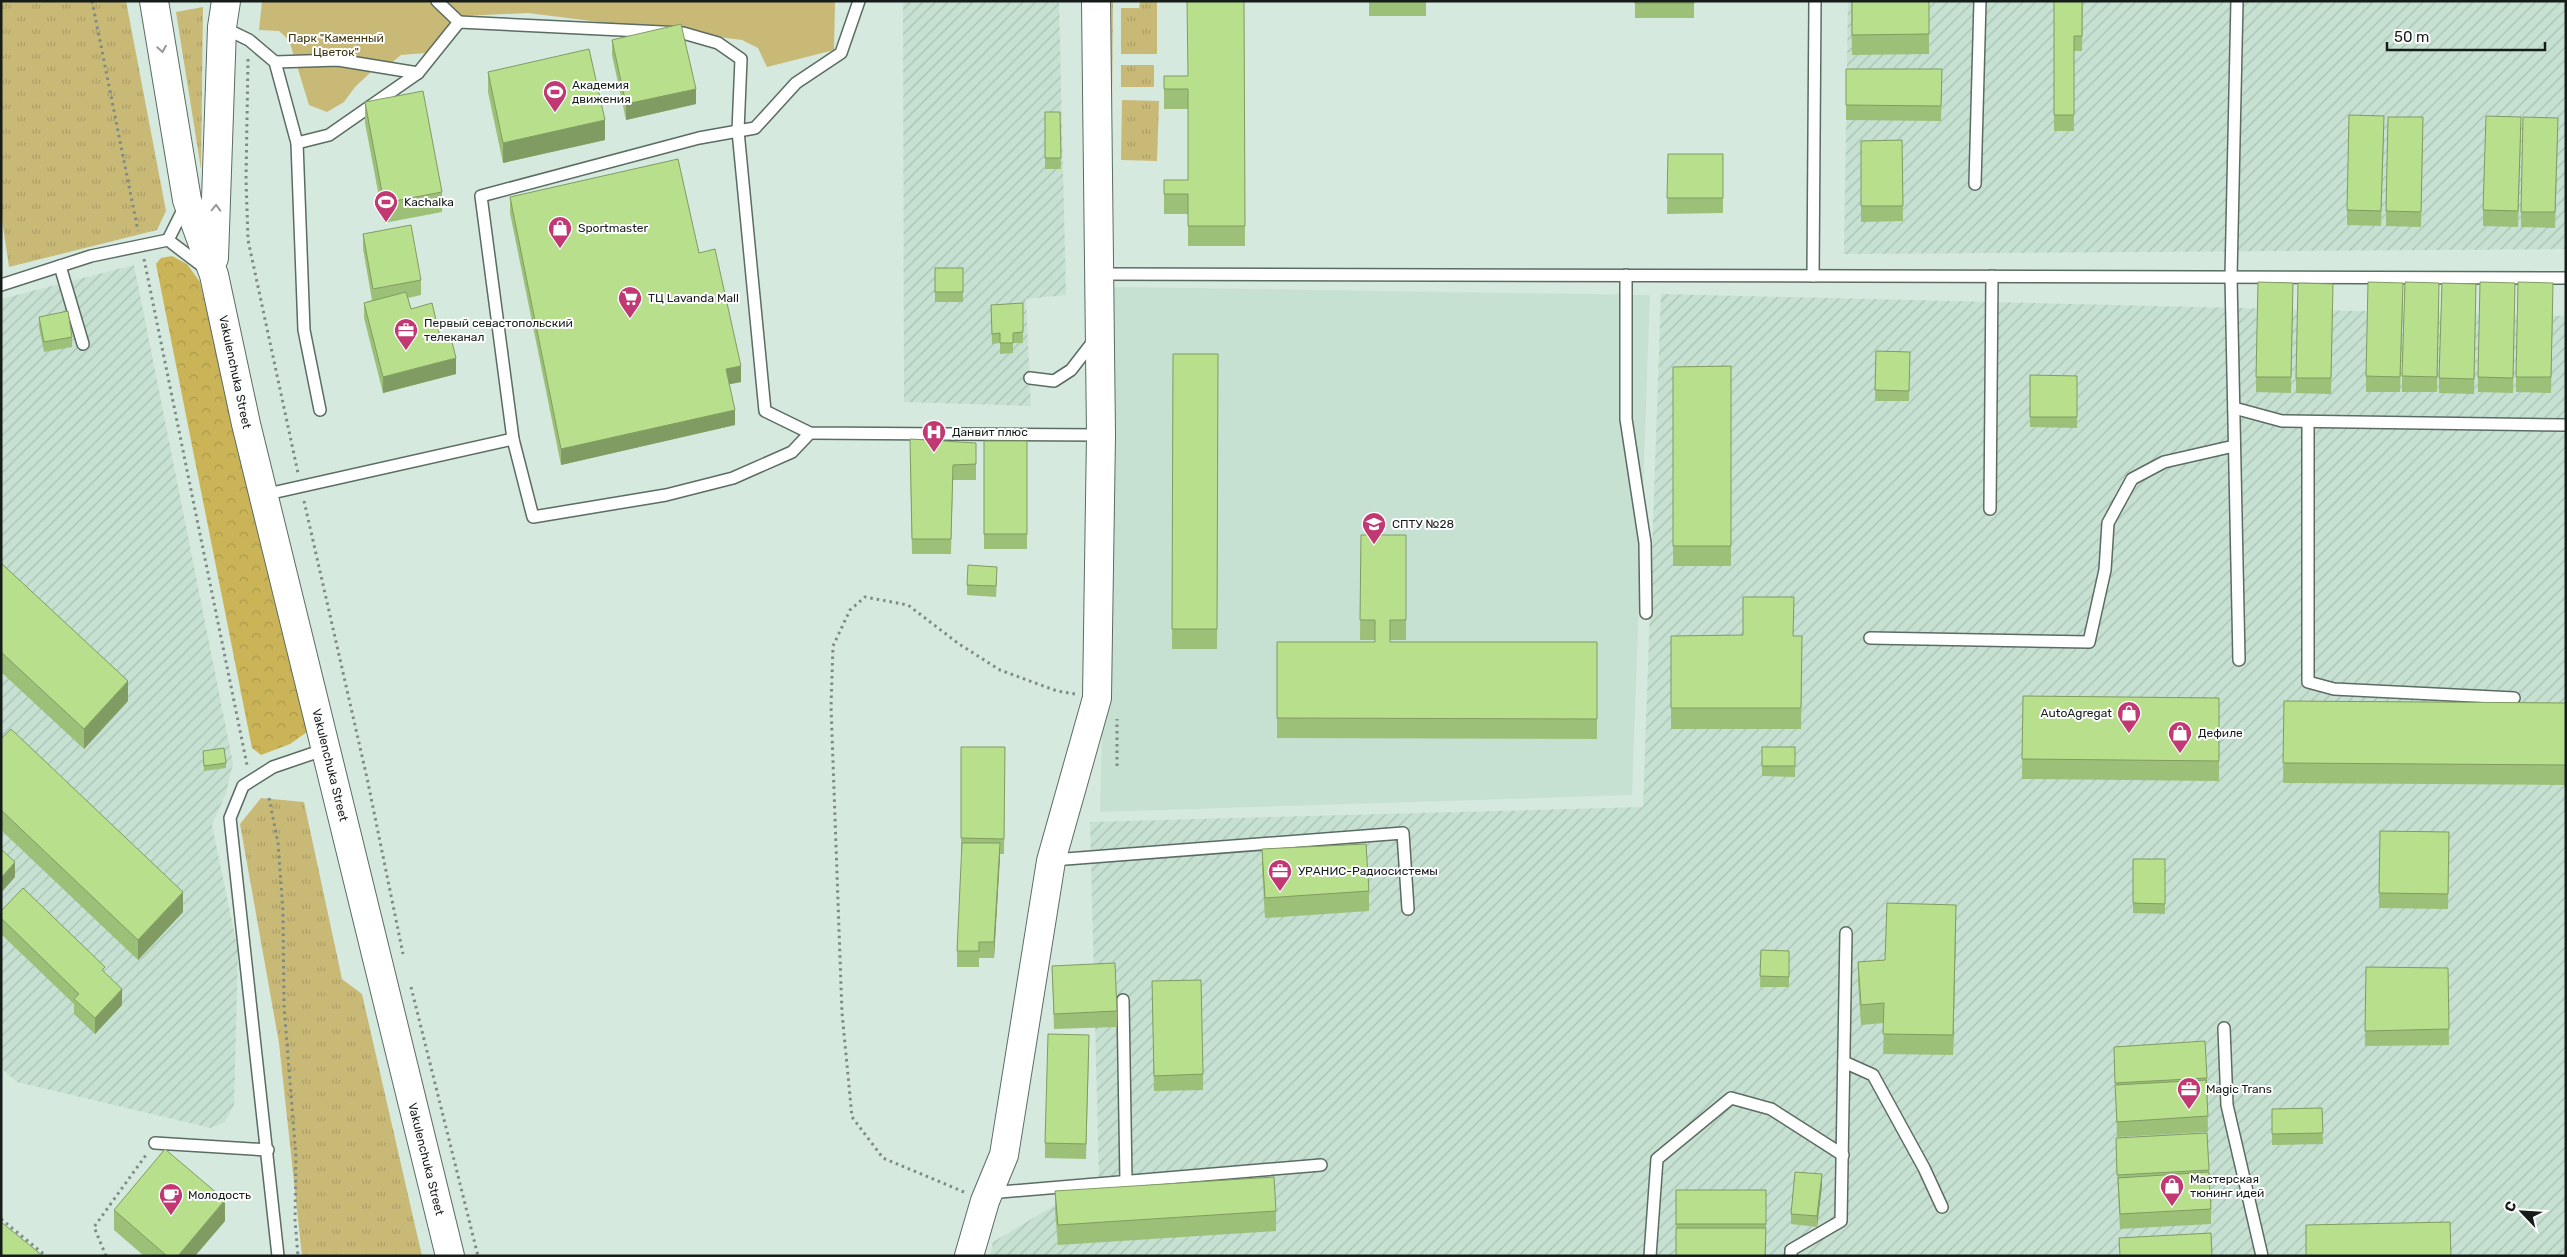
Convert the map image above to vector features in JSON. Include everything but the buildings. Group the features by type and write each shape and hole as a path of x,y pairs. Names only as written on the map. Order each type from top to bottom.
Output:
{"main road":[{"path":"969,1256 987,1197 1004,1155 1013,1109 1051,860 1097,698 1101,435 1096,1"},
{"name":"Vakulenchuka Street","path":"153,5 187,200 214,274 264,495 450,1256"},
{"name":"Vakulenchuka Street","path":"214,274 224,14"}],"lane":[{"path":"438,1 459,22 683,34 718,43 741,59 738,131 765,411 810,433 1101,435"},
{"path":"810,433 792,452 733,478 666,494 533,517 513,439 481,196 699,138 755,128 796,83 841,53 859,1"},
{"path":"1814,276 1815,1"},
{"path":"1975,184 1980,1"},
{"path":"2238,1 2231,277 2239,660"},
{"path":"224,14 249,40 275,62 297,144 304,330 320,410"},
{"path":"297,144 330,135 418,73 459,22"},
{"path":"275,62 338,60 418,73"},
{"path":"168,240 187,200"},
{"path":"1,285 91,256 168,240 214,274"},
{"path":"60,266 84,344"},
{"path":"1100,274 2566,278"},
{"path":"1626,275 1626,419 1645,543 1646,613"},
{"path":"1990,508 1992,276"},
{"path":"1030,378 1054,381 1071,370 1100,332"},
{"path":"2234,408 2282,421 2566,426"},
{"path":"2308,422 2308,682 2334,689 2514,698"},
{"path":"264,495 513,439"},
{"path":"1870,638 2090,642 2105,570 2108,523 2132,479 2164,462 2234,446"},
{"path":"278,1256 268,1150 230,818 243,786 273,767 326,749"},
{"path":"1051,860 1404,834 1408,909"},
{"path":"1791,1256 1791,1250 1841,1222 1846,933"},
{"path":"1123,1000 1126,1181"},
{"path":"2224,1028 2227,1105 2262,1256"},
{"path":"1844,1062 1873,1075 1924,1168 1942,1207"},
{"path":"1650,1256 1657,1159 1731,1098 1772,1109 1843,1155"},
{"path":"155,1143 268,1150"},
{"path":"987,1197 1126,1181 1321,1165"}],"path":[{"path":"92,1 250,781"},
{"path":"249,40 246,178 248,240 405,962"},
{"path":"987,1197 883,1158 852,1117 842,1013 834,829 831,706 833,646 850,610 865,597 908,605 959,644 1000,670 1057,691 1097,698"},
{"path":"269,798 278,843 283,911 284,1006 296,1157 295,1220 298,1256"},
{"path":"409,980 478,1256"},
{"path":"106,1256 94,1227 155,1143"},
{"path":"1,1219 46,1256"}],"shaded area":[{"path":"903,1 1059,1 1066,295 1026,299 1031,406 904,402"},
{"path":"1848,1 2566,1 2566,249 1844,254"},
{"path":"134,265 233,763 226,793 212,825 238,951 234,1105 225,1122 211,1128 17,1082 1,1068 1,299"},
{"name":"СПТУ №28","path":"1114,287 1650,295 1632,795 1100,812"},
{"path":"1661,294 2566,316 2566,1256 990,1256 993,1242 1099,1179 1090,822 1643,807"}],"green space":[{"path":"1,1 126,1 166,211 157,230 9,267 1,213"},
{"name":"Парк \"Каменный Цветок\"","path":"262,1 835,1 834,50 767,67 758,48 742,40 528,13 461,16 426,53 401,55 389,65 372,71 355,87 344,102 327,112 309,105 289,40 279,31 259,30"},
{"path":"1106,1 1113,1 1111,218"},
{"path":"1140,1 1157,1 1157,54 1121,54 1121,8 1139,8"},
{"path":"203,7 201,169 176,12"},
{"path":"1121,65 1154,65 1154,87 1121,87"},
{"path":"1122,100 1159,101 1157,161 1121,160"},
{"path":"172,256 187,264 200,282 307,732 290,744 261,755 252,748 156,264 161,258"},
{"path":"261,798 304,802 342,979 362,994 422,1256 302,1256 279,1043 240,824"}],"place":[{"name":"Академия движения","path":"555,113"},
{"name":"Kachalka","path":"386,223"},
{"name":"Sportmaster","path":"560,249"},
{"name":"ТЦ Lavanda Mall","path":"630,319"},
{"name":"Первый севастопольский телеканал","path":"406,351"},
{"name":"Данвит плюс","path":"934,453"},
{"name":"СПТУ №28","path":"1374,545"},
{"name":"AutoAgregat","path":"2129,734"},
{"name":"Дефиле","path":"2180,754"},
{"name":"УРАНИС-Радиосистемы","path":"1280,892"},
{"name":"Magic Trans","path":"2189,1110"},
{"name":"Мастерская тюнинг идей","path":"2172,1207"},
{"name":"Молодость","path":"171,1216"}]}
